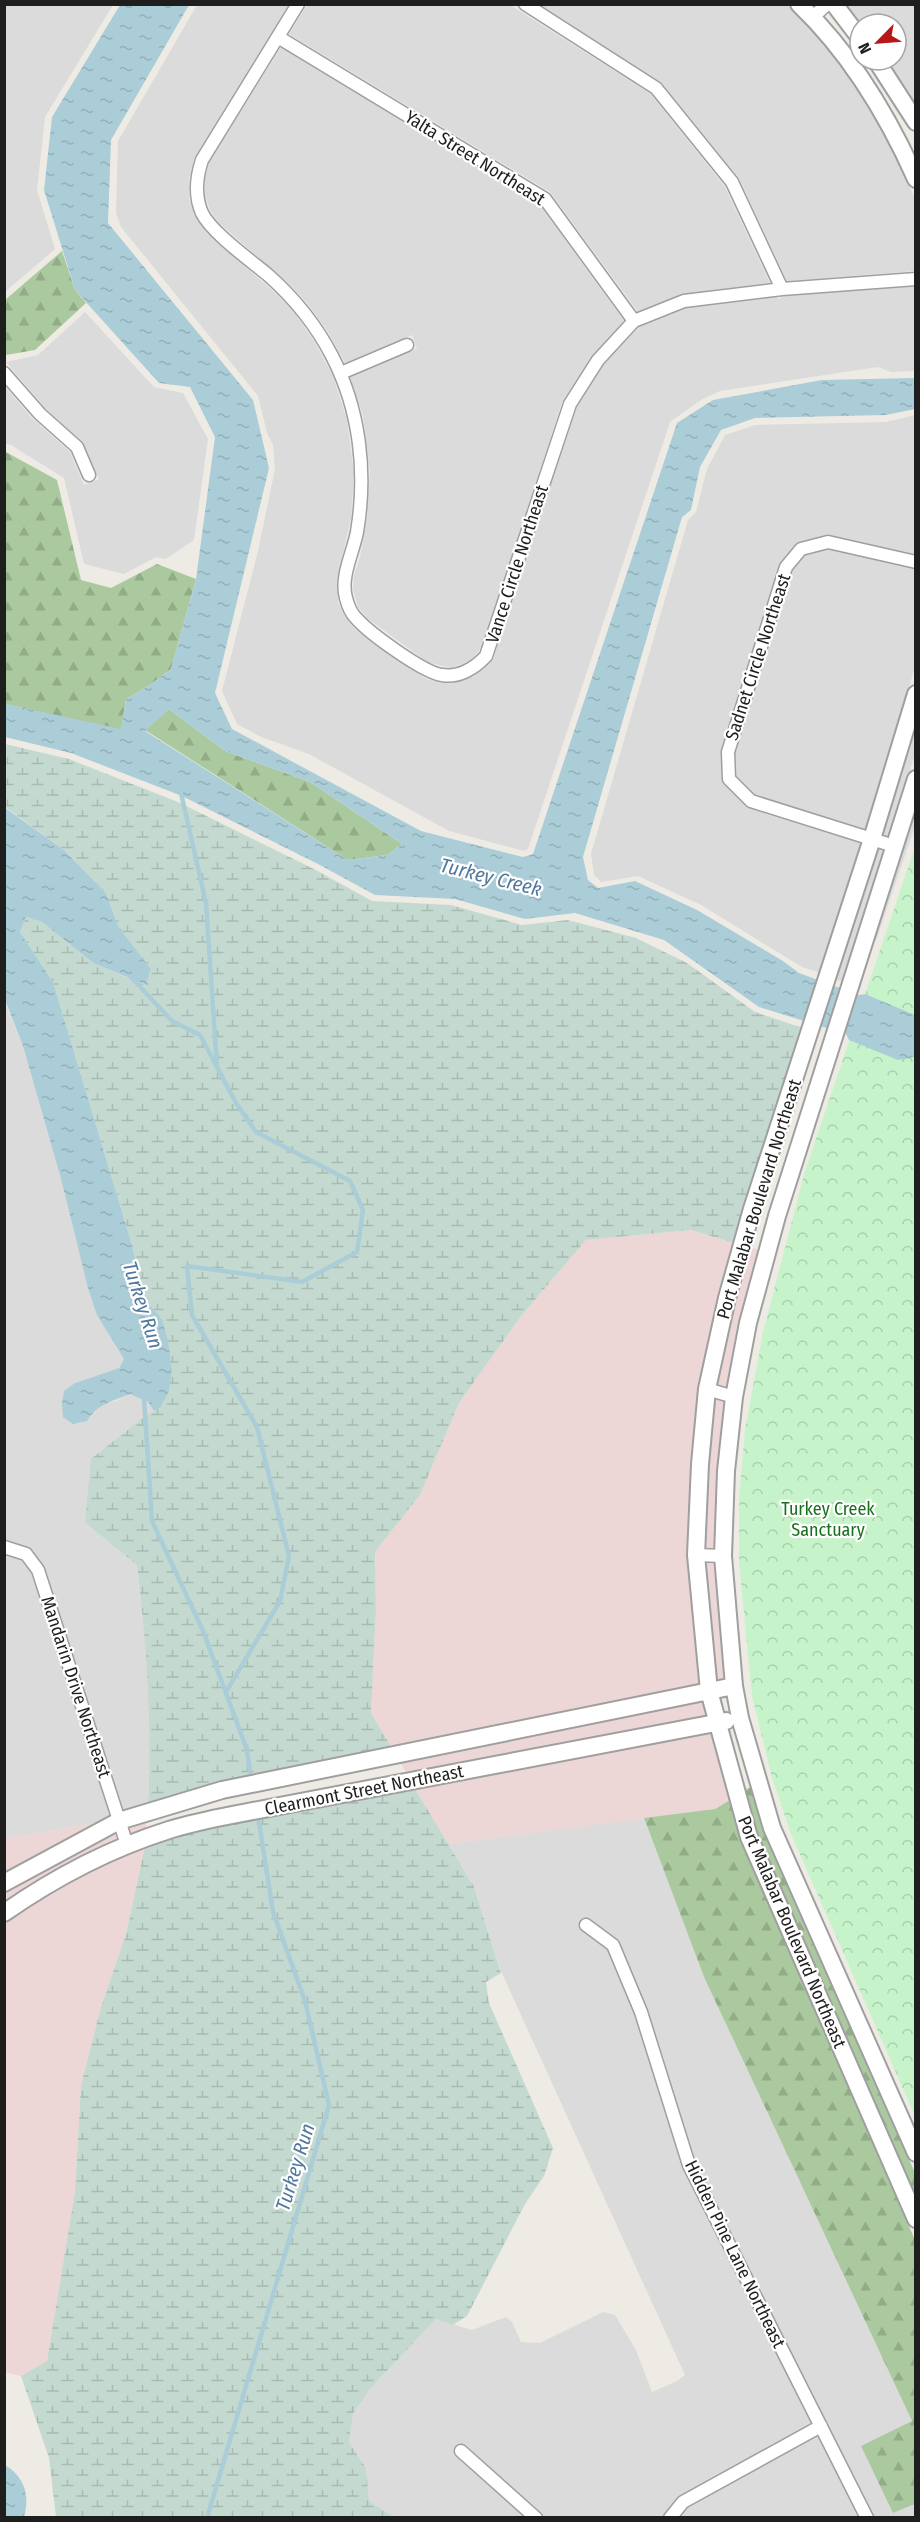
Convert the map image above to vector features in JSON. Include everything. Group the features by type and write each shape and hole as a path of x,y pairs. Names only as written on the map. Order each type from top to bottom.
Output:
{"street":[{"name":"Vance Circle Northeast","path":"298,4 202,160 197,179 197,196 202,213 212,227 281,287 300,308 321,337 341,373 355,418 362,473 359,519 345,580 348,605 361,623 422,668 437,674 452,676 470,670 486,656 570,404 598,360 634,321 684,301 782,289 915,279"},
{"path":"525,4 656,88 732,183 782,289"},
{"path":"799,4 853,69 898,141 915,179"},
{"path":"812,18 827,4"},
{"path":"834,4 848,22"},
{"name":"Yalta Street Northeast","path":"278,37 545,198 634,321"},
{"path":"884,72 915,122"},
{"path":"341,373 407,345"},
{"path":"4,373 39,414 77,447 89,476"},
{"name":"Sadnet Circle Northeast","path":"894,846 752,801 729,779 728,752 786,567 801,549 828,542 915,562"},
{"name":"Port Malabar Boulevard Northeast","path":"915,694 872,839 730,1287 707,1389 696,1555 709,1691 748,1837 915,2219"},
{"name":"Port Malabar Boulevard Northeast","path":"915,779 777,1216 754,1302 734,1397 726,1471 723,1556 734,1686 740,1718 772,1828 915,2153"},
{"path":"707,1389 734,1397"},
{"name":"Mandarin Drive Northeast","path":"4,1547 26,1554 38,1570 127,1845"},
{"path":"696,1555 723,1556"},
{"name":"Clearmont Street Northeast","path":"4,1883 119,1821 222,1790 734,1686"},
{"name":"Clearmont Street Northeast","path":"4,1913 63,1877 127,1845 170,1830 227,1816 740,1718"},
{"name":"Hidden Pine Lane Northeast","path":"586,1925 613,1945 641,2012 689,2165 867,2517"},
{"path":"670,2517 682,2502 821,2426"},
{"path":"461,2451 536,2517"}],"shaded area":[{"path":"8,4 113,5 45,117 37,190 55,249 5,292 4,9"},
{"path":"197,5 289,5 194,159 189,179 189,199 195,216 206,232 294,312 314,341 333,376 347,420 354,474 351,519 337,579 338,602 354,628 426,679 441,683 463,680 474,676 493,659 577,406 605,363 639,327 686,308 777,297 778,299 784,296 915,286 915,371 891,372 878,367 720,391 701,400 670,422 528,849 524,851 449,831 309,754 261,737 237,724 222,691 258,551 275,469 273,445 267,433 258,396 121,227 116,213 118,141"},
{"path":"307,5 510,5 650,93 725,187 770,283 684,294 638,312 550,192 289,34"},
{"path":"539,5 787,5 806,22 846,73 891,144 915,199 915,271 787,281 739,178 662,83"},
{"path":"844,5 915,5 915,107 893,72 908,72 908,12 850,12"},
{"path":"281,47 539,204 624,321 592,356 562,402 483,645 472,660 451,668 427,662 367,618 358,607 353,590 354,575 367,519 370,472 363,416 350,377 417,348 412,335 345,363 328,332 307,303 218,222 210,210 205,195 205,179 209,162"},
{"path":"85,312 154,387 183,393 208,439 194,540 166,559 156,557 124,574 84,564 64,478 11,445 5,444 5,387 33,419 70,452 84,485 99,479 82,442 46,409 6,362 38,355"},
{"path":"915,415 915,667 820,973 802,967 701,905 638,876 601,882 594,875 591,854 688,520 696,512 707,469 725,435 755,425 886,422"},
{"path":"915,721 915,754 843,982 835,979"},
{"path":"915,804 915,826 873,944 860,989 857,988"},
{"path":"4,1000 23,1046 76,1240 112,1338 124,1359 119,1368 75,1383 93,1411 104,1403 116,1401 130,1394 148,1402 154,1411 124,1432 85,1523 137,1565 148,1651 151,1743 148,1804 101,1822 5,1839"},
{"path":"691,1230 734,1243 719,1297 700,1389 688,1556 700,1686 392,1748 371,1713 376,1610 375,1552 420,1495 459,1403 522,1315 586,1240"},
{"path":"749,1247 760,1250 726,1397 718,1471 715,1558 726,1680 716,1682 704,1554 708,1464 715,1390 734,1299"},
{"path":"702,1700 706,1717 407,1774 400,1762"},
{"path":"710,1731 730,1800 715,1809 448,1844 414,1787"},
{"path":"644,1818 704,1977 912,2421 893,2513 915,2504 915,2517 394,2517 369,2502 366,2468 349,2442 353,2414 370,2389 436,2319 472,2330 506,2317 512,2322 521,2342 540,2343 603,2312 615,2315 636,2350 652,2392 685,2375 500,1969 474,1887 448,1844"},
{"path":"147,1820 146,1830 5,1904 4,1892 11,1887 122,1828"},
{"path":"101,1822 52,1847 5,1875 5,1839"},
{"path":"145,1846 126,1934 101,2007 81,2085 75,2191 47,2361 21,2376 4,2372 4,1922 67,1884"}],"green space":[{"path":"62,251 75,290 86,303 35,350 6,355 5,300"},
{"path":"4,451 57,480 81,580 111,588 157,564 196,579 171,669 126,699 121,730 5,704"},
{"path":"169,709 225,751 310,782 402,844 387,855 348,860 145,730"},
{"path":"5,744 69,759 178,802 314,869 372,901 451,905 522,925 568,920 636,938 687,963 755,1012 803,1028 734,1243 691,1230 586,1240 522,1315 459,1403 420,1495 375,1552 376,1610 371,1713 392,1748 148,1804 148,1684 137,1565 85,1523 91,1459 146,1415 160,1408 162,1319 145,1301 132,1245 53,982 20,932 26,917 42,922 93,963 145,985 151,969 118,926 106,893 64,850 5,807"},
{"name":"Turkey Creek Sanctuary","path":"915,847 915,2116 791,1834 772,1778 752,1696 739,1562 739,1498 745,1430 763,1332 805,1171"},
{"path":"752,1786 765,1831 915,2173 915,2200 756,1834 744,1791"},
{"path":"414,1787 474,1887 501,1973 486,1982 489,2003 553,2148 544,2176 525,2204 467,2316 453,2325 436,2319 370,2389 353,2414 349,2442 366,2468 369,2501 394,2517 56,2517 49,2458 21,2376 47,2361 75,2191 81,2085 101,2007 126,1934 145,1846 244,1819"},
{"path":"730,1800 741,1840 915,2240 915,2504 893,2513 861,2446 912,2421 704,1977 644,1818 715,1809"}],"water":[{"name":"Turkey Creek","path":"120,5 189,5 111,140 108,223 253,400 269,468 215,693 232,729 421,831 523,857 533,854 677,423 713,400 822,380 915,378 915,409 886,415 755,418 721,430 700,467 691,510 682,517 583,857 588,880 598,888 635,881 697,910 783,961 799,973 859,995 865,994 915,1015 915,1057 898,1060 849,1040 846,1034 759,1007 664,940 575,913 525,919 455,899 375,895 182,796 71,753 5,737 5,704 121,729 126,699 171,669 196,579 215,437 190,387 159,383 75,290 44,190 52,117","holes":["169,709 225,751 310,782 402,844 387,855 348,860 145,731"]},
{"path":"4,807 64,850 106,893 118,926 151,969 146,985 93,963 42,922 26,917 20,932 53,982 132,1245 145,1300 162,1319 172,1370 169,1391 160,1408 154,1411 148,1402 130,1394 96,1410 87,1421 73,1424 63,1417 64,1391 75,1383 119,1368 124,1359 97,1315 88,1288 61,1179 23,1046 5,1000"},
{"path":"5,2465 17,2475 24,2488 26,2509 24,2517 5,2517"}],"waterway":[{"path":"181,793 206,903 217,1067 236,1103 256,1132 350,1181 363,1210 357,1252 302,1282 187,1266 192,1315 257,1427 289,1556 280,1601 226,1692"},
{"path":"130,976 172,1021 200,1035 216,1065"},
{"name":"Turkey Run","path":"144,1398 152,1521 203,1631 247,1750 250,1772"},
{"name":"Turkey Run","path":"207,2518 329,2105 305,2001 273,1912 259,1822"}]}
